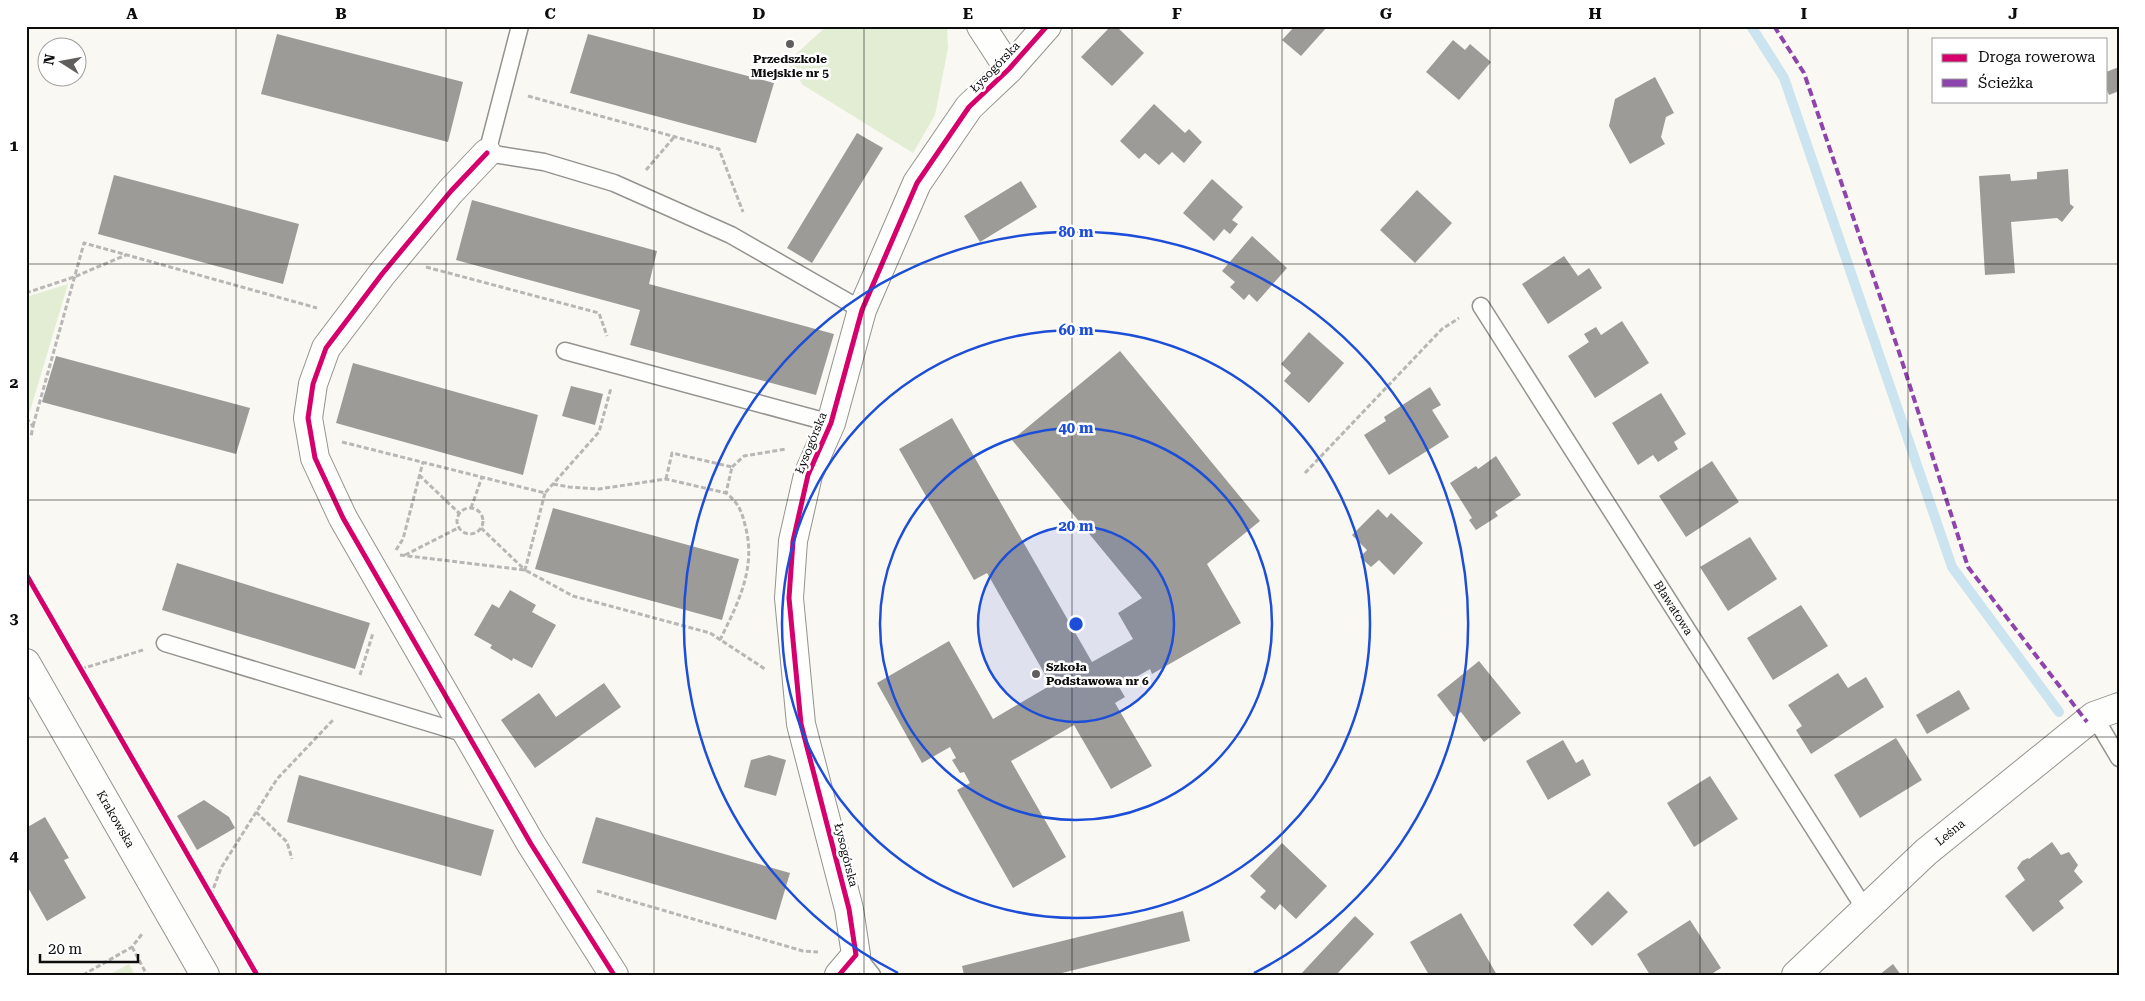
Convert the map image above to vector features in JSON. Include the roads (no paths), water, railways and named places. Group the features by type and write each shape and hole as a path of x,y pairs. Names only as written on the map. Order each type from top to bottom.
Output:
{"street":[{"path":"982,26 1008,69"},
{"name":"Łysogórska","path":"856,968 849,909 801,724 789,598 793,541 808,475 832,423 862,310 917,183 969,108 1047,26"},
{"path":"487,154 451,190 394,259 326,348 313,384 308,418 315,458 343,518 466,734 552,878 614,975"},
{"name":"Krakowska","path":"26,663 205,975"},
{"name":"Leśna","path":"1796,975 1926,852 2106,712"}],"lane":[{"path":"520,26 487,154 544,162 614,183 756,248 862,310"},
{"name":"Bławatowa","path":"1481,306 1865,909"},
{"path":"565,351 832,423"},
{"path":"165,643 466,734"},
{"path":"2106,712 2119,758"}],"waterway":[{"path":"1751,26 1784,78 1952,567 2059,712"}],"place":[{"name":"Przedszkole Miejskie nr 5","path":"790,44"},
{"name":"Szkoła Podstawowa nr 6","path":"1036,674"}]}
